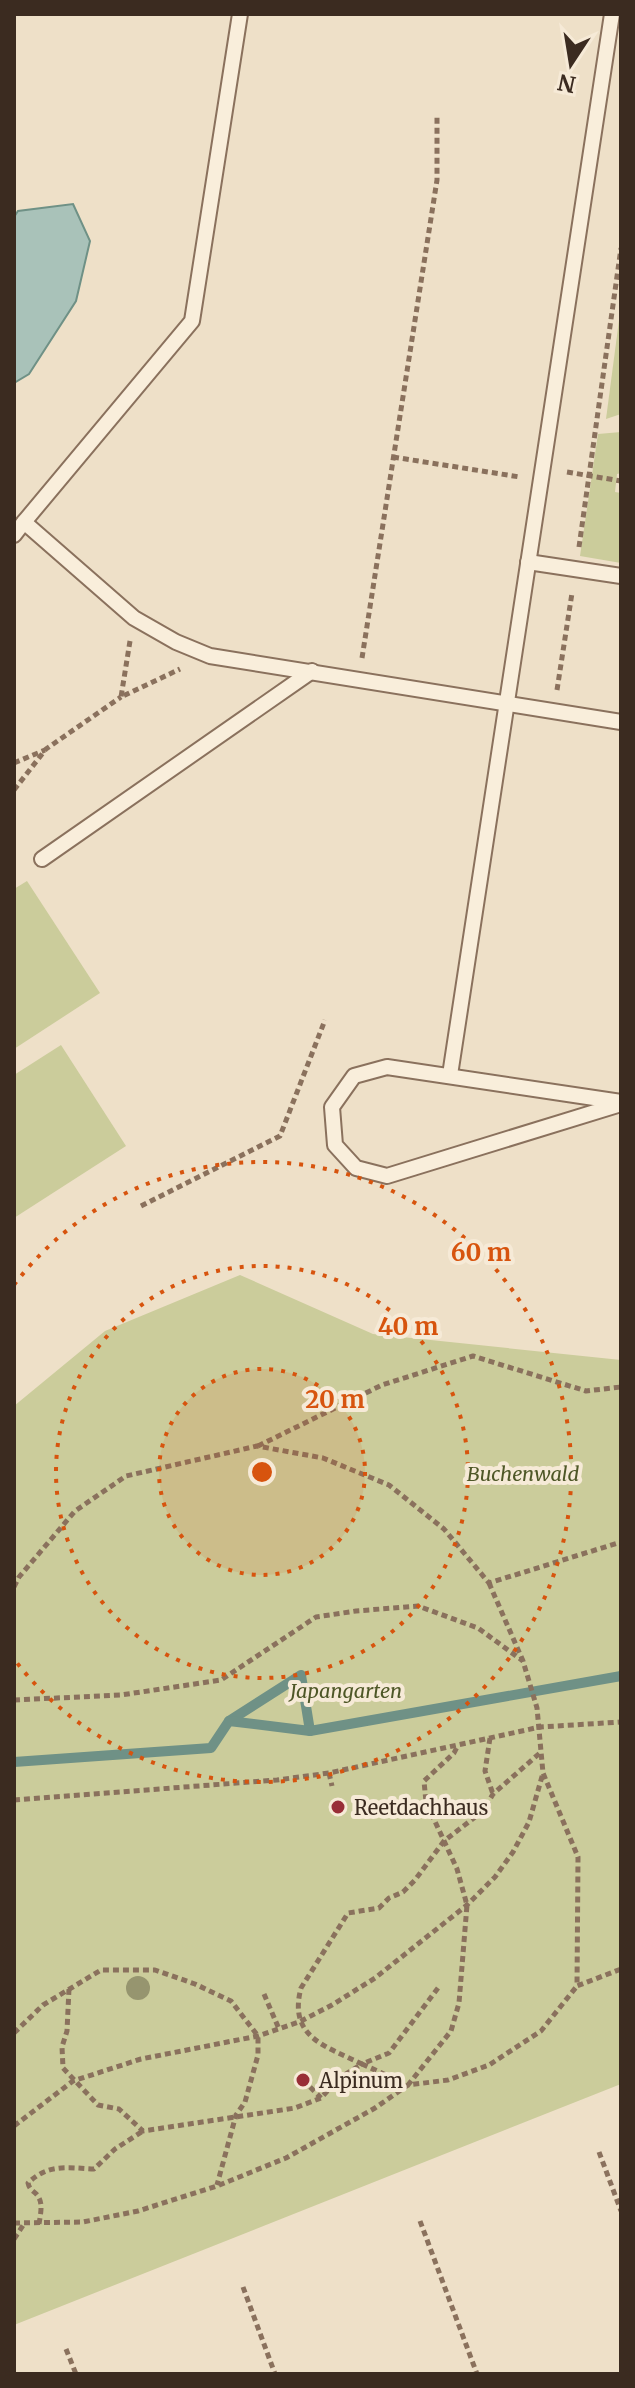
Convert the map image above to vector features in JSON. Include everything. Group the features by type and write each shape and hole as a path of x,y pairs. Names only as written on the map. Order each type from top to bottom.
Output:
{"lane":[{"path":"14,535 192,321 240,14"},
{"path":"450,1075 612,14"},
{"path":"24,522 134,618 176,642 210,656 621,722"},
{"path":"528,562 621,576"},
{"path":"42,859 312,671"},
{"path":"387,1067 621,1103 387,1176 356,1168 335,1145 332,1107 354,1076 387,1067"}],"path":[{"path":"359,678 437,180 437,116"},
{"path":"554,710 621,248"},
{"path":"393,457 621,481"},
{"path":"121,697 134,618"},
{"path":"14,763 46,749 121,697 210,656"},
{"path":"14,790 46,749"},
{"path":"141,1206 280,1136 325,1020"},
{"path":"14,1587 75,1511 126,1476 257,1446 382,1385 473,1356 586,1391 621,1387"},
{"path":"257,1446 323,1458 389,1485 444,1529 489,1583 523,1661 537,1708 543,1773 578,1857 577,1986"},
{"path":"489,1583 621,1542"},
{"path":"14,1700 121,1695 221,1680 316,1617 418,1606 478,1628 523,1661"},
{"path":"14,1800 277,1780 329,1773 540,1727 621,1722"},
{"path":"490,1738 485,1771 493,1794"},
{"path":"14,2223 83,2222 138,2211 217,2186 286,2158 375,2108 408,2085 451,2031 459,2003 467,1905 457,1869 426,1802 424,1781 454,1753 458,1745"},
{"path":"541,1752 493,1794 483,1811 444,1841 403,1892 389,1898 379,1908 348,1913 301,1988 297,2002 299,2022 326,2047 408,2085 448,2080 489,2065 541,2031 577,1986 621,1969"},
{"path":"329,1773 332,1786"},
{"path":"14,2126 73,2081 141,2059 279,2029 332,2005 375,1978 467,1905 495,1877 529,1822 543,1773"},
{"path":"14,2033 43,2005 101,1970 155,1970 231,2001 258,2036 258,2055 245,2102 236,2115 217,2186"},
{"path":"39,2224 39,2198 28,2183 39,2173 58,2168 94,2169 115,2149 143,2131 295,2108 321,2098 338,2079 362,2064 389,2053 438,1988"},
{"path":"69,1989 67,2031 62,2047 63,2068 98,2105 119,2109 143,2131"},
{"path":"264,1994 279,2029"},
{"path":"303,2080 321,2098"},
{"path":"599,2152 621,2211"},
{"path":"420,2221 477,2374"},
{"path":"14,2239 24,2224"},
{"path":"243,2287 275,2374"},
{"path":"66,2349 76,2374"}],"green space":[{"path":"621,305 621,414 606,419"},
{"path":"621,432 621,473 617,474 615,492 621,493 621,563 580,556 598,434"},
{"path":"27,881 100,993 14,1049 14,889"},
{"path":"61,1045 126,1146 14,1218 14,1075"},
{"path":"240,1275 373,1334 621,1360 621,2084 14,2325 14,1406 105,1331"}],"water":[{"path":"73,204 90,241 76,301 29,374 14,383 14,217 18,211"}],"waterway":[{"path":"229,1721 301,1675 310,1731"},
{"path":"14,1762 211,1748 229,1721 310,1731 621,1676"}],"place":[{"name":"Reetdachhaus","path":"338,1807"},
{"name":"Alpinum","path":"303,2080"}],"park label":[{"name":"Buchenwald","path":"523,1473"},
{"name":"Japangarten","path":"346,1690"}]}
